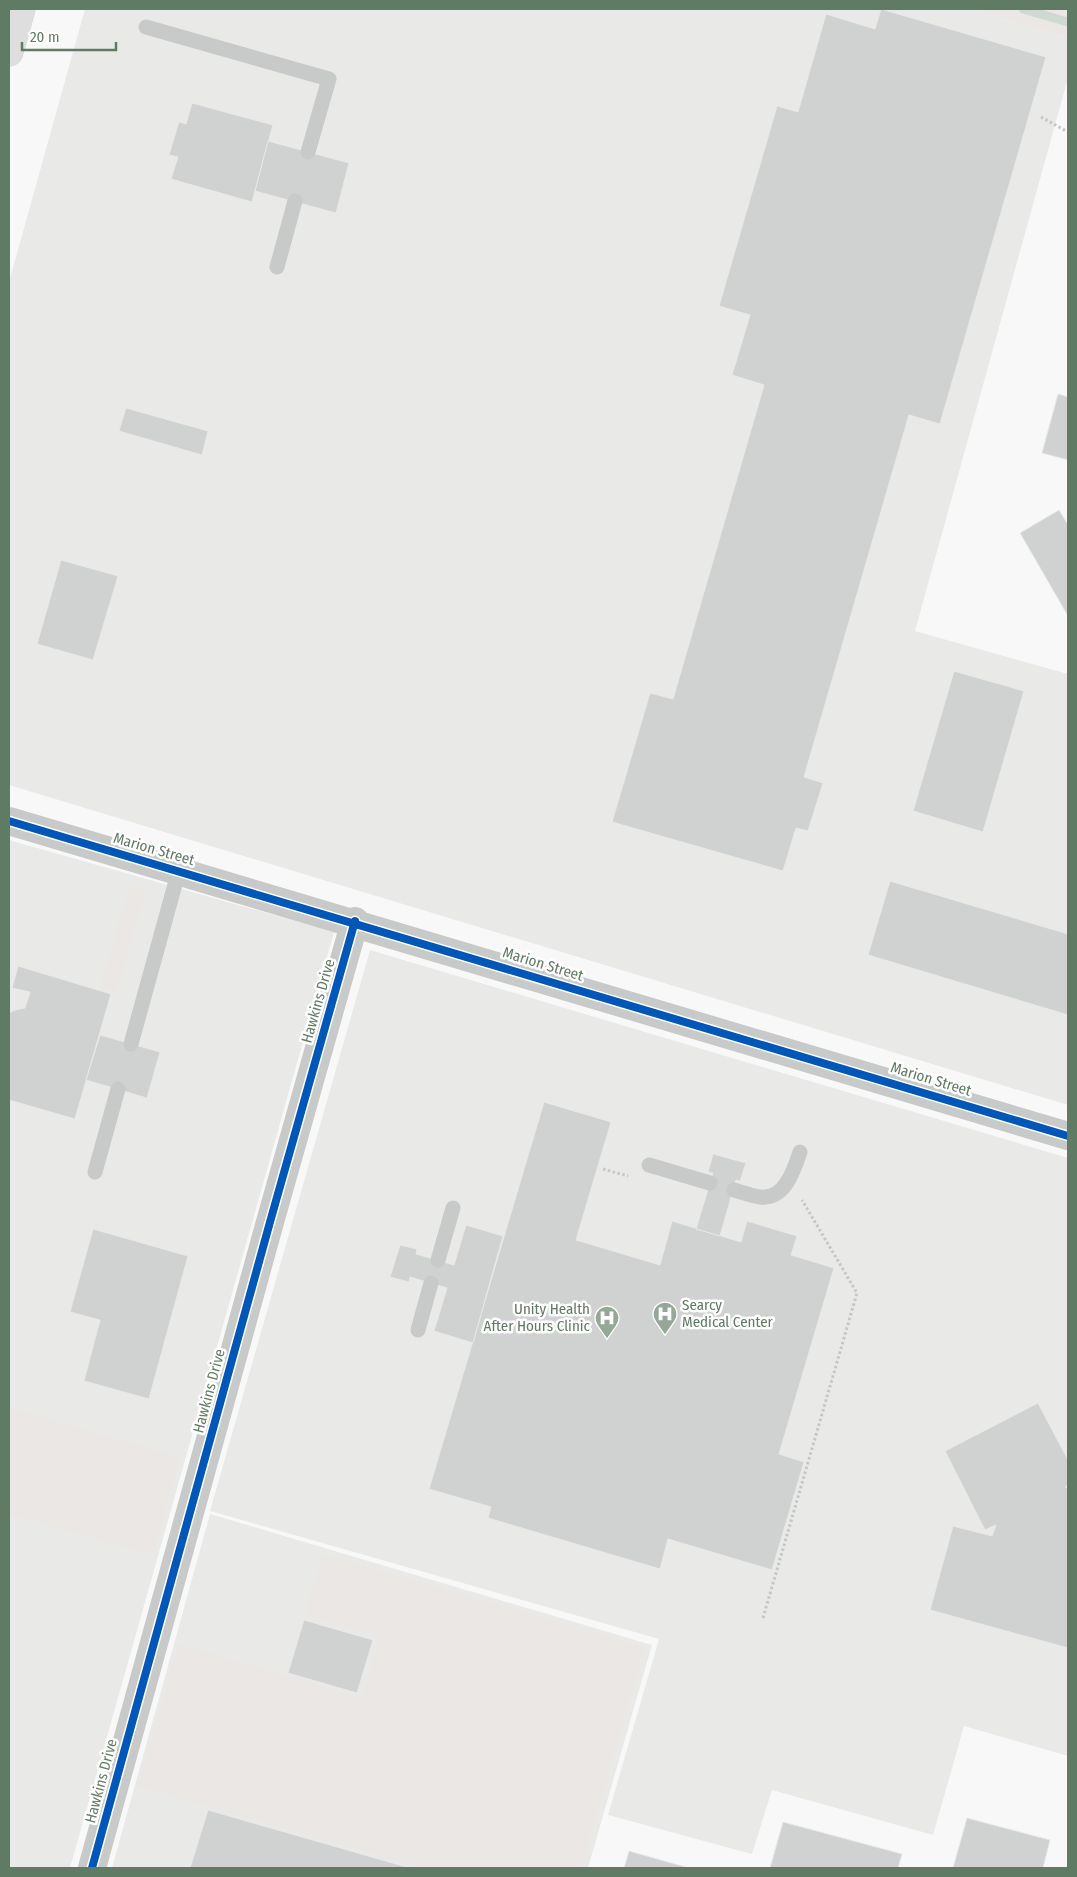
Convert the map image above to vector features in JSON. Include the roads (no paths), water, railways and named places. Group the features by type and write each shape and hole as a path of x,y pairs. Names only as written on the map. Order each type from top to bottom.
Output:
{"main road":[{"path":"9,52 21,9"}],"street":[{"name":"Marion Street","path":"9,822 757,1040 1068,1136"},
{"name":"Hawkins Drive","path":"92,1868 264,1241 355,922"}],"lane":[{"path":"146,27 329,79 308,152"},
{"path":"277,267 295,201"},
{"path":"130,1044 179,870"},
{"path":"95,1172 118,1089"},
{"path":"734,1190 761,1198 779,1192 787,1183 795,1168 800,1152"},
{"path":"649,1165 710,1183"},
{"path":"438,1260 453,1208"},
{"path":"418,1330 431,1283"}],"waterway":[{"path":"1023,9 1068,22"}],"place":[{"name":"Searcy Medical Center","path":"665,1335"},
{"name":"Unity Health After Hours Clinic","path":"607,1339"}]}
